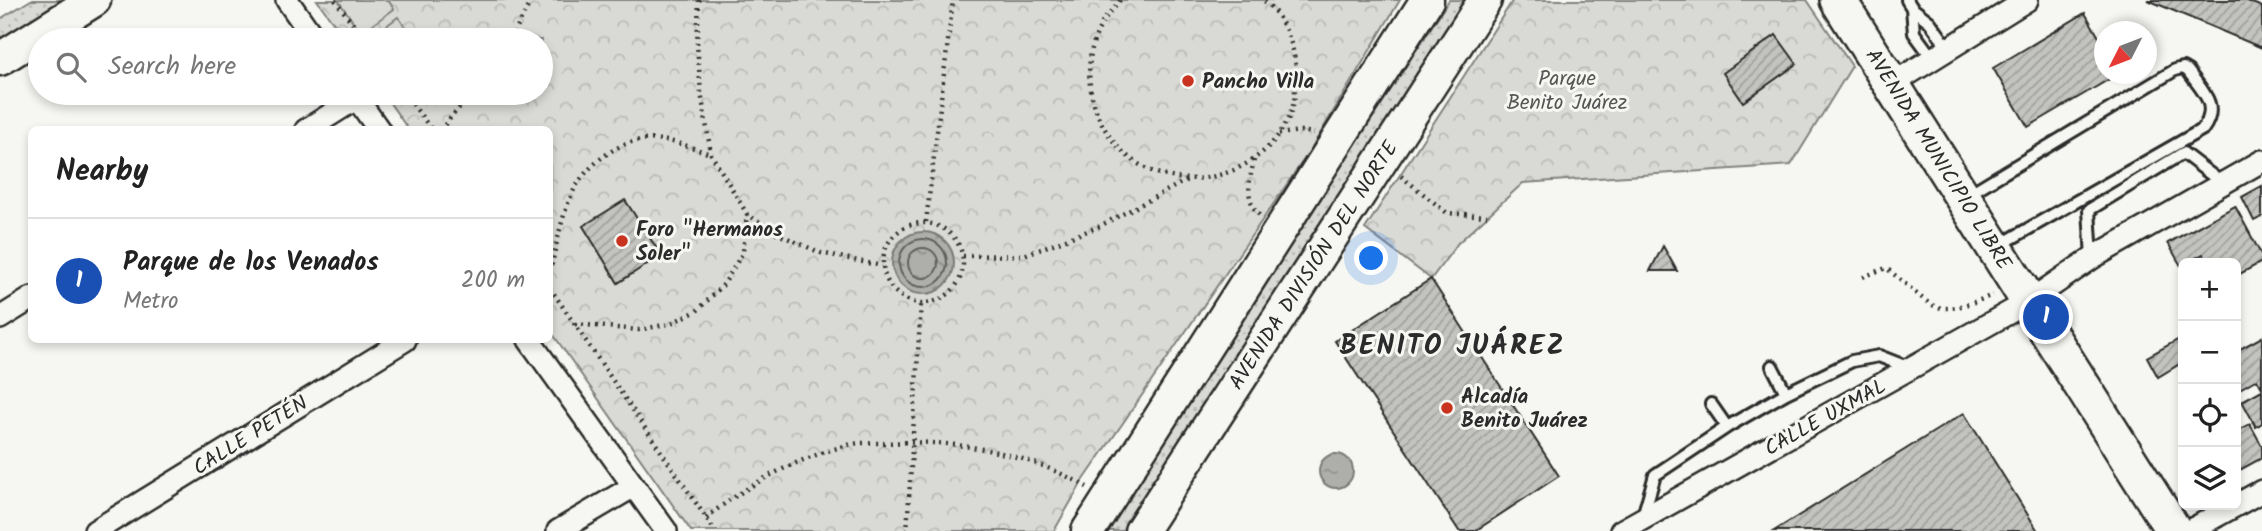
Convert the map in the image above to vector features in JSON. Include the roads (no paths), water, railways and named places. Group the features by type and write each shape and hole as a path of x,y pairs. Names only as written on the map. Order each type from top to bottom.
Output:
{"main road":[{"path":"49,28 94,0"},
{"path":"1088,531 1427,0"},
{"name":"AVENIDA DIVISIÓN DEL NORTE","path":"1141,531 1485,0"},
{"name":"AVENIDA MUNICIPIO LIBRE","path":"1838,0 2174,531"},
{"path":"0,59 28,41"}],"street":[{"path":"287,0 307,28"},
{"path":"1892,84 2027,0"},
{"path":"312,126 342,105"},
{"path":"361,105 376,126"},
{"name":"CALLE UXMAL","path":"1621,531 1912,369 2022,293 2092,258 2262,161"},
{"path":"0,318 28,300"},
{"name":"CALLE PETÉN","path":"95,531 400,343"},
{"path":"531,343 666,531"},
{"path":"558,531 634,486"},
{"path":"2189,531 2262,491"}],"lane":[{"path":"1909,4 1914,33 1941,54"},
{"path":"1909,4 1930,22 1941,54"},
{"path":"1963,198 2175,69 2183,68 2188,71 2210,102 2211,118 2181,148 2089,210"},
{"path":"2181,148 2222,183"},
{"path":"1994,248 2077,201 2181,148"},
{"path":"2077,201 2089,210 2092,258"},
{"path":"1643,519 1655,475 1727,427 1786,393 1852,361 1879,356 1912,369"},
{"path":"1772,366 1786,393"},
{"path":"1711,404 1727,427"}],"water":[{"path":"923,232 945,241 954,263 945,285 923,294 901,285 892,263 901,241"},
{"path":"1336,454 1348,459 1353,471 1348,483 1336,488 1324,483 1319,471 1324,459"}],"place":[{"name":"Pancho Villa","path":"1188,81"},
{"name":"Foro \"Hermanos Soler\"","path":"622,241"},
{"name":"Parque de los Venados","path":"2046,317"},
{"name":"Alcadía Benito Juárez","path":"1447,408"}],"district":[{"name":"BENITO JUÁREZ","path":"1453,344"}],"park label":[{"name":"Parque Benito Juárez","path":"1567,90"}]}
